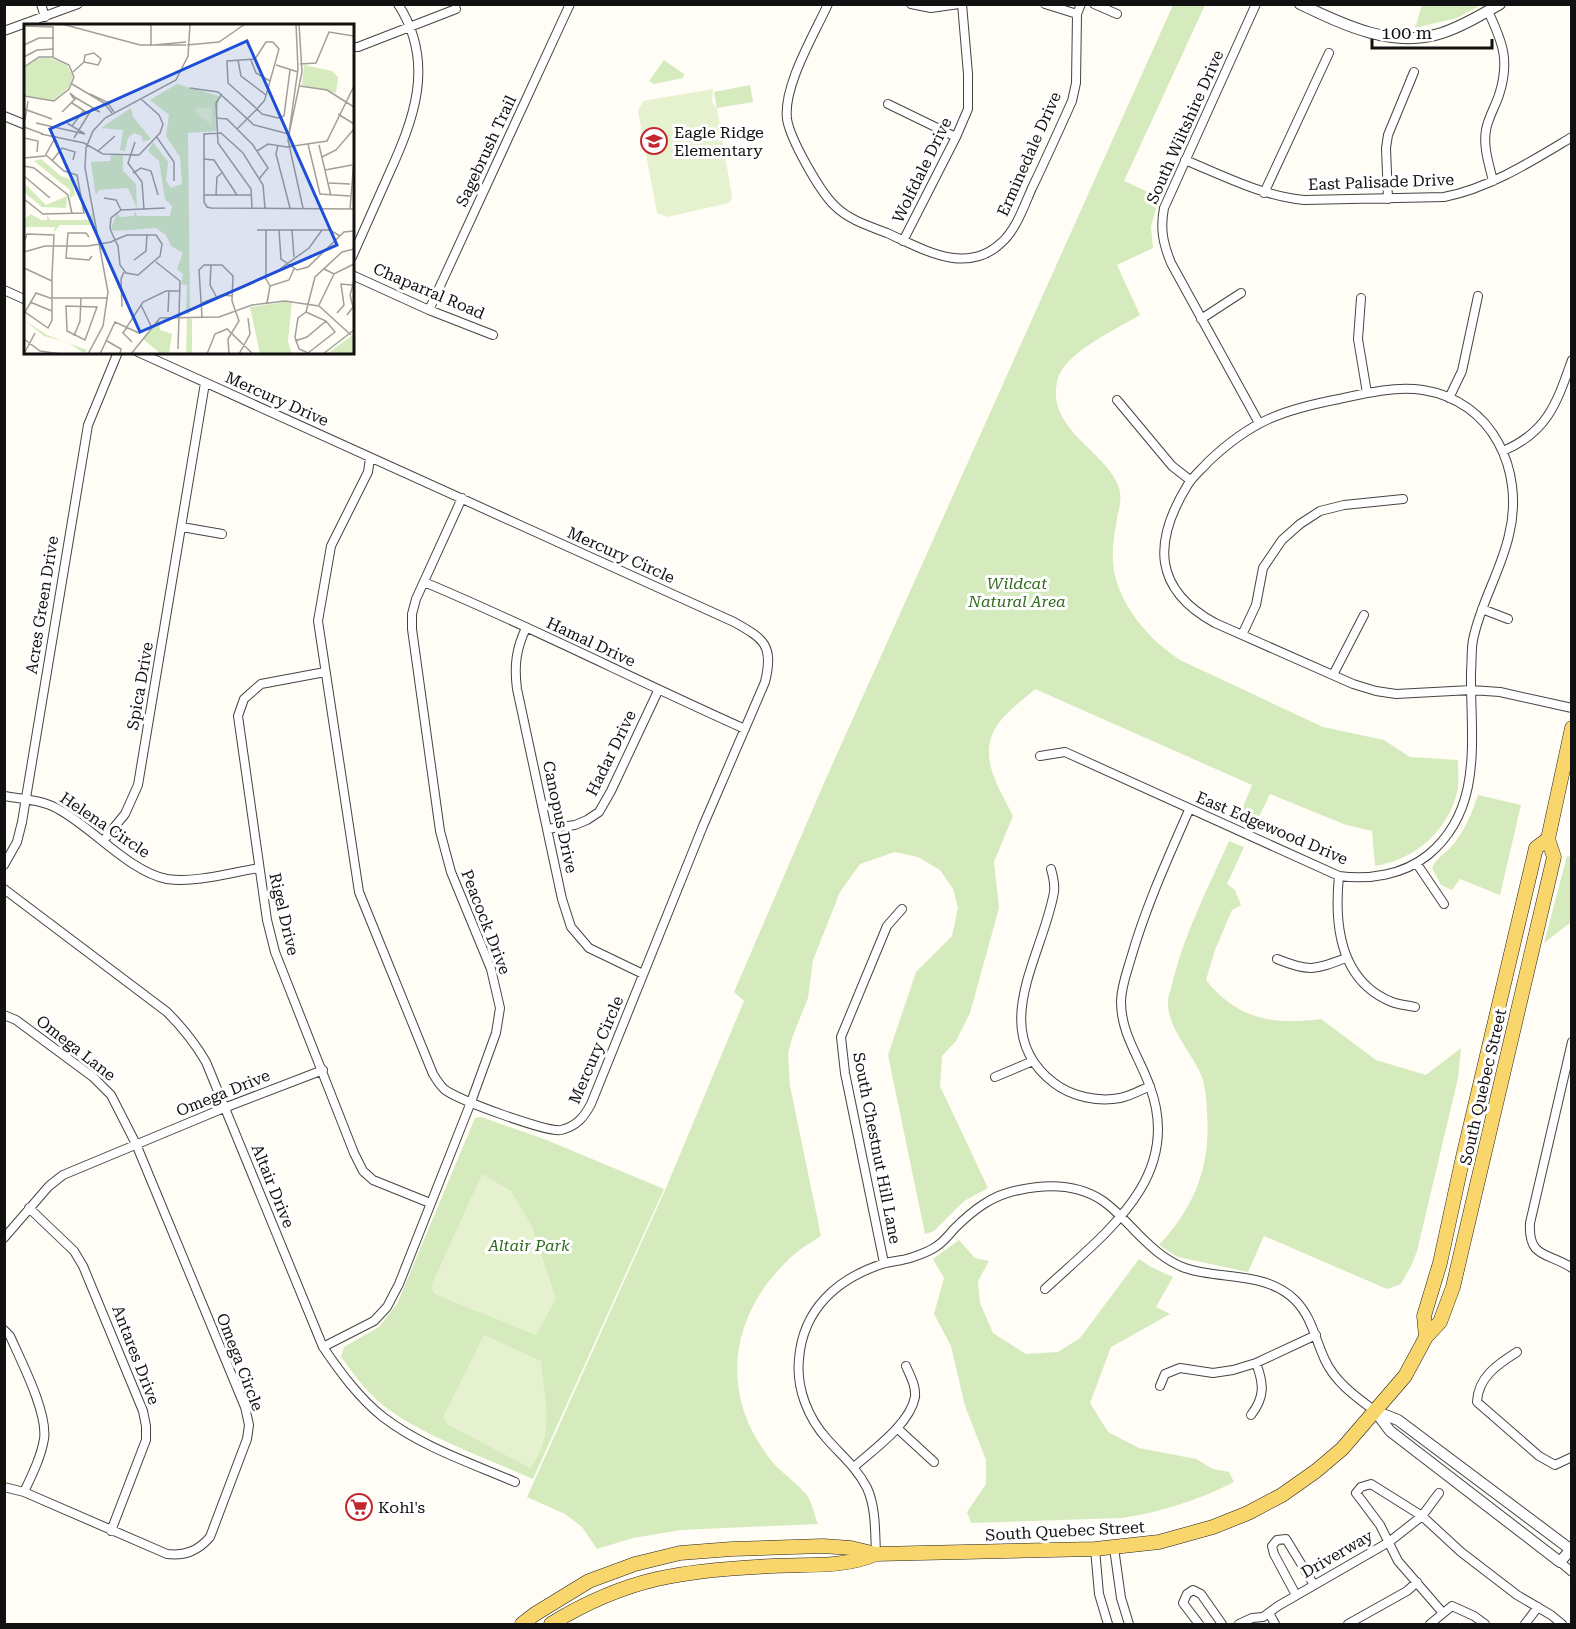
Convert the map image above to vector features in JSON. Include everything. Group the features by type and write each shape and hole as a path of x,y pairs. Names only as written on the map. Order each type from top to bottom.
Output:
{"main road":[{"name":"South Quebec Street","path":"522,1624 589,1581 658,1558 723,1549 823,1546 850,1548 876,1554 1095,1549 1159,1542 1195,1533 1231,1520 1298,1485 1329,1461 1354,1437 1405,1376 1426,1337 1440,1322 1459,1264 1554,857 1548,839 1572,728"},
{"name":"South Quebec Street","path":"1426,1337 1424,1316 1440,1263 1536,848 1548,839"},
{"name":"South Quebec Street","path":"550,1624 585,1604 609,1594 666,1576 715,1569 855,1562 876,1554"}],"street":[{"path":"40,4 45,17"},
{"path":"24,24 78,4"},
{"path":"354,253 408,132 418,87 418,56 410,27 398,4"},
{"name":"Sagebrush Trail","path":"429,310 570,4"},
{"name":"Erminedale Drive","path":"828,4 789,90 787,118 793,139 822,191 834,206 847,216 929,252 952,259 972,258 987,253 1001,243 1020,214 1072,101 1076,83 1077,14 1081,4"},
{"path":"911,4 931,8 960,4"},
{"name":"Wolfdale Drive","path":"903,241 968,109 969,97 960,4"},
{"path":"1045,4 1077,14"},
{"path":"1094,4 1117,14"},
{"name":"South Wiltshire Drive","path":"1256,4 1164,208 1161,225 1163,243 1171,263 1258,423"},
{"path":"1300,4 1347,26 1401,39 1439,34 1463,25 1500,4"},
{"path":"354,47 456,9"},
{"path":"1488,11 1503,46 1506,62 1498,97 1486,129 1485,146 1493,181"},
{"path":"4,31 24,24"},
{"path":"1264,193 1329,53"},
{"path":"1388,199 1386,148 1388,135 1414,72"},
{"path":"888,104 956,137"},
{"path":"4,116 24,124"},
{"name":"East Palisade Drive","path":"1185,160 1264,193 1282,198 1304,200 1444,197 1465,193 1493,181 1572,137"},
{"name":"Chaparral Road","path":"354,276 429,310 493,335"},
{"path":"4,290 24,299"},
{"path":"1201,319 1241,293"},
{"path":"1449,398 1462,371 1478,296"},
{"path":"1361,298 1358,339 1367,393"},
{"name":"Acres Green Drive","path":"4,865 16,842 26,800 88,425 117,354"},
{"name":"Mercury Drive","path":"142,354 370,458"},
{"path":"1503,451 1520,444 1549,416 1559,397 1572,360"},
{"name":"Spica Drive","path":"103,841 125,814 138,785 205,383"},
{"name":"East Edgewood Drive","path":"1040,756 1065,752 1339,876 1354,878 1397,873 1417,864 1445,838 1464,804 1470,785 1471,773 1471,690 1472,641 1509,537 1514,510 1510,468 1503,451 1482,421 1469,408 1449,398 1424,390 1401,389 1306,405 1258,423 1224,448 1190,480 1175,506 1168,526 1164,552 1166,570 1184,602 1198,614 1333,675 1376,691 1396,694 1471,690 1500,692 1572,708"},
{"path":"1117,400 1172,466 1190,480"},
{"name":"Mercury Circle","path":"370,458 734,622 758,636 768,652 765,682 591,1104 583,1118 572,1127 559,1131 547,1130 445,1090 433,1074 358,892 318,621 331,546 368,472 370,458"},
{"name":"Peacock Drive","path":"323,1347 374,1321 387,1307 399,1284 496,1033 500,1008 491,969 451,872 440,831 412,629 412,614 424,582 462,498"},
{"path":"1242,635 1256,605 1263,568 1282,540 1300,524 1320,511 1344,505 1403,499"},
{"path":"182,527 222,534"},
{"name":"Hamal Drive","path":"424,582 745,729"},
{"path":"1482,609 1508,619"},
{"path":"1333,675 1364,615"},
{"name":"Canopus Drive","path":"526,628 519,643 514,672 547,829 571,927 589,948 643,974"},
{"name":"Rigel Drive","path":"325,672 261,684 244,699 238,716 267,920 275,952 363,1171 373,1180 430,1203"},
{"name":"Hadar Drive","path":"547,829 575,825 599,812 658,691"},
{"name":"Helena Circle","path":"4,796 40,802 58,808 136,866 165,878 182,880 259,868"},
{"path":"1045,1289 1122,1218 1145,1182 1152,1166 1157,1148 1157,1110 1150,1086 1125,1032 1120,999 1145,912 1189,810"},
{"path":"1417,864 1444,904"},
{"path":"1052,869 1055,890 1023,998 1020,1020 1024,1042 1033,1061 1046,1077 1062,1089 1079,1095 1101,1099 1121,1098 1150,1086"},
{"path":"1339,876 1337,920 1346,958 1372,991 1393,1003 1415,1006"},
{"name":"Altair Drive","path":"4,889 185,1029 206,1062 323,1347 340,1372 383,1417 434,1447 516,1482"},
{"name":"South Chestnut Hill Lane","path":"884,1263 845,1074 841,1037 887,926 902,909"},
{"path":"1277,959 1300,968 1315,969 1346,958"},
{"name":"Omega Lane","path":"4,1015 16,1020 93,1077 111,1095 136,1144"},
{"path":"1572,1042 1530,1222 1529,1236 1532,1246 1539,1252 1572,1268"},
{"path":"996,1077 1033,1061"},
{"name":"Omega Drive","path":"136,1144 323,1070"},
{"path":"4,1238 49,1186 63,1175 136,1144"},
{"name":"Omega Circle","path":"4,1487 24,1492 167,1554 191,1552 202,1546 210,1537 243,1453 249,1425 245,1407 136,1144"},
{"path":"876,1554 871,1498 854,1467 825,1438 807,1410 798,1362 800,1344 807,1326 818,1307 832,1290 851,1276 884,1263 922,1254 938,1246 973,1210 993,1197 1016,1190 1058,1185 1082,1191 1102,1200 1166,1259 1186,1268 1276,1286 1294,1298 1307,1315 1325,1359 1333,1372 1349,1390 1375,1411 1390,1431 1572,1572"},
{"name":"Antares Drive","path":"29,1208 74,1251 83,1266 143,1411 146,1440 111,1531"},
{"path":"4,1330 10,1336 33,1387 45,1436 41,1454 24,1492"},
{"path":"1160,1386 1165,1374 1180,1368 1213,1372 1233,1370 1256,1364 1316,1335"},
{"path":"1517,1352 1497,1364 1484,1380 1477,1391 1477,1402 1539,1456 1555,1465 1572,1457"},
{"path":"1251,1415 1259,1405 1263,1390 1256,1364"},
{"path":"854,1467 897,1428 908,1413 915,1397 914,1384 906,1366"},
{"path":"1375,1411 1397,1420 1537,1525 1571,1547 1560,1562"},
{"path":"897,1428 934,1462"},
{"path":"1443,1613 1398,1561 1380,1525 1356,1493 1360,1487 1371,1484 1422,1516 1461,1552 1517,1595 1562,1624"},
{"name":"Driverway","path":"1239,1624 1251,1617 1263,1617 1269,1614 1296,1595 1389,1542 1422,1516 1439,1493"},
{"path":"1296,1595 1274,1554 1272,1546 1277,1540 1286,1539 1314,1585"},
{"path":"1114,1548 1121,1598 1129,1624"},
{"path":"1095,1549 1099,1594 1108,1624"},
{"path":"1348,1624 1407,1590 1416,1582"},
{"path":"1199,1624 1183,1603 1186,1594 1193,1590 1201,1594 1222,1624"},
{"path":"1430,1624 1452,1606 1485,1624"},
{"path":"1525,1624 1538,1607"},
{"path":"1269,1614 1275,1624"}],"green space":[{"path":"1422,4 1481,5 1457,18 1415,28"},
{"name":"Wildcat Natural Area","path":"1173,5 1205,5 1124,181 1159,197 1151,227 1153,248 1117,265 1140,315 1079,352 1061,371 1057,382 1056,398 1067,425 1109,470 1119,487 1120,503 1113,557 1119,588 1140,624 1159,644 1180,660 1323,727 1384,740 1410,757 1458,760 1458,788 1454,803 1439,829 1429,840 1404,857 1375,866 1372,831 1346,825 1270,794 1254,827 1238,819 1252,785 1035,689 1015,706 998,724 989,748 989,760 996,783 1013,816 994,862 999,908 970,1013 956,1041 942,1056 940,1086 988,1188 964,1201 934,1231 925,1234 888,1055 916,972 952,936 958,908 953,889 940,870 918,857 895,852 860,864 840,892 813,960 808,998 788,1054 790,1086 821,1236 792,1257 769,1282 754,1305 744,1329 738,1354 738,1379 742,1405 752,1430 771,1461 808,1497 818,1524 681,1530 633,1538 597,1549 582,1527 565,1514 527,1497 666,1188 744,1001 734,992 824,783"},
{"path":"664,60 684,74 683,78 654,84 649,81"},
{"path":"750,85 753,102 717,108 714,92"},
{"path":"713,89 712,102 717,108 732,197 729,203 667,217 657,213 638,111 643,101"},
{"path":"1478,795 1521,805 1500,895 1460,879 1452,890 1441,885 1432,868 1460,835"},
{"path":"1229,841 1244,847 1227,884 1235,890 1241,905 1232,910 1215,950 1206,980 1218,993 1244,1012 1258,1017 1287,1021 1321,1019 1376,1060 1426,1075 1461,1048 1458,1078 1417,1251 1401,1284 1387,1289 1264,1236 1248,1272 1178,1257 1159,1245 1182,1216 1198,1184 1203,1168 1208,1132 1202,1077 1176,1031 1168,1002 1178,962 1191,927"},
{"path":"1567,856 1571,857 1571,922 1544,943"},
{"name":"Altair Park","path":"481,1117 544,1139 664,1189 533,1479 451,1444 392,1412 367,1390 341,1357 344,1347 379,1327 397,1304 475,1118"},
{"path":"482,1174 511,1191 531,1224 556,1299 536,1335 434,1294 431,1286"},
{"path":"959,1240 975,1258 989,1261 978,1281 980,1303 993,1333 1026,1354 1058,1352 1080,1338 1139,1259 1173,1277 1156,1307 1170,1314 1111,1347 1090,1403 1108,1432 1139,1448 1196,1459 1213,1469 1229,1472 1234,1482 1180,1504 1122,1518 971,1523 967,1512 986,1484 986,1460 965,1406 951,1346 934,1314 944,1278 933,1259"},
{"path":"484,1335 541,1361 546,1402 546,1430 538,1456 530,1468 447,1424 443,1417"}],"place":[{"name":"Eagle Ridge Elementary","path":"654,141"},
{"name":"Kohl's","path":"359,1507"}]}
